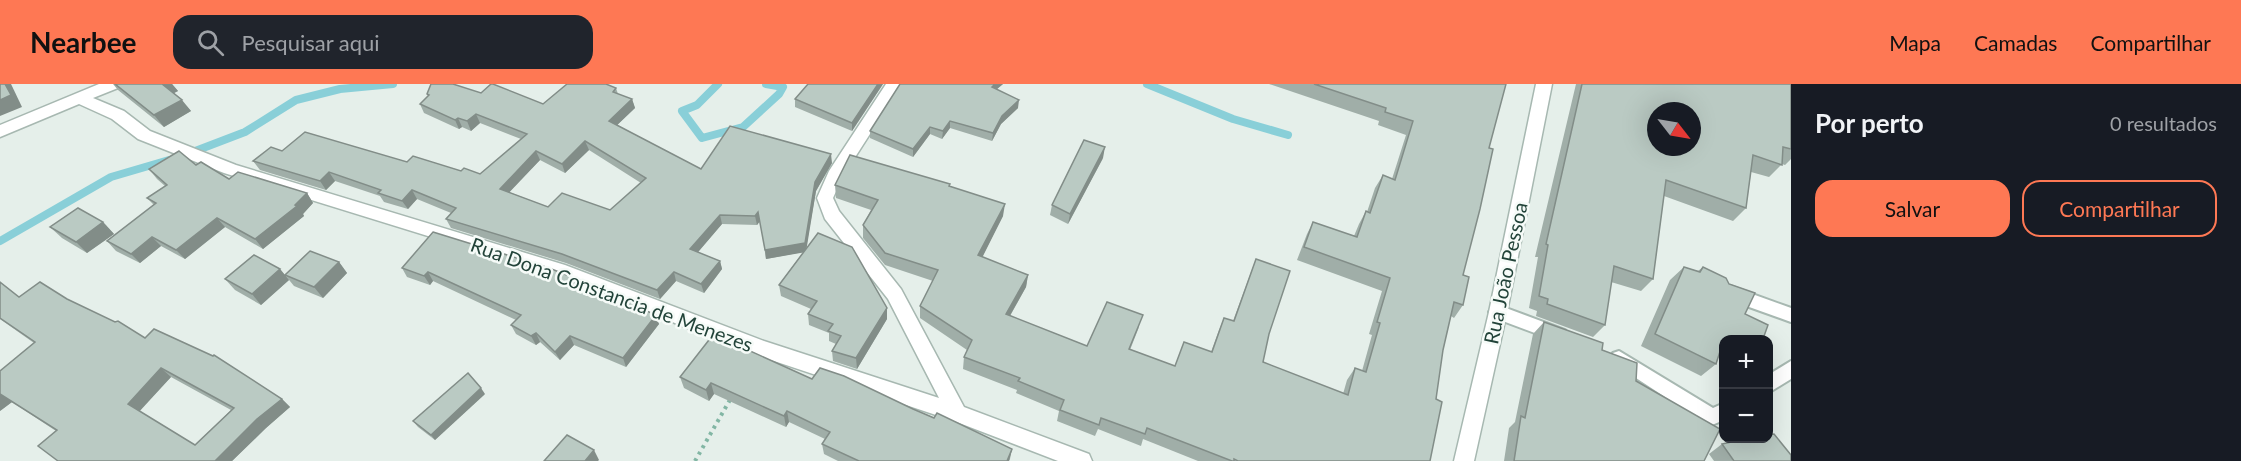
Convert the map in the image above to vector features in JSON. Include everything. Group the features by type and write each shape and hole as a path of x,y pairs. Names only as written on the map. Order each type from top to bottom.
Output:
{"street":[{"path":"0,131 113,84"},
{"path":"894,84 835,175 825,198 831,214 895,294 957,413"},
{"name":"Rua João Pessoa","path":"1464,461 1498,312 1544,84"},
{"name":"Rua Dona Constancia de Menezes","path":"79,99 118,115 144,135 249,176 559,270 760,348 957,413 1082,461"}],"lane":[{"path":"1722,290 1791,315"},
{"path":"1498,312 1574,340"},
{"path":"1607,352 1618,356 1712,417 1719,414"},
{"path":"1773,382 1791,369"}],"path":[{"path":"695,461 737,388"}],"building":[{"path":"0,84 5,84 11,95 0,100"},
{"path":"115,84 162,84 182,100 154,115"},
{"path":"431,84 453,84 481,93 493,84 543,104 567,84 606,84 616,88 613,92 632,99 609,121 701,169 730,126 831,154 815,182 805,243 765,250 758,212 755,216 720,215 690,249 720,261 701,284 674,272 657,290 562,254 446,219 456,208 412,190 402,201 378,193 381,190 329,172 320,181 253,161 271,147 282,151 305,132 407,162 413,156 461,171 464,168 480,174 527,134 476,114 467,121 458,118 455,120 420,104 429,95 427,94","holes":["585,141 646,178 610,210 562,193 548,207 500,189 536,151 562,164"]},
{"path":"808,84 878,84 852,123 795,99"},
{"path":"900,84 995,84 992,87 1019,100 1002,116 993,133 950,121 943,131 930,127 913,149 870,131"},
{"path":"1314,84 1506,84 1489,148 1493,149 1463,275 1469,277 1463,305 1454,302 1443,350 1436,399 1442,402 1430,461 1238,461 1234,459 1232,461 1147,428 1145,434 1101,418 1099,425 1060,410 1064,400 1018,381 1020,378 964,357 972,340 920,306 938,270 885,253 863,225 878,200 835,185 850,155 950,184 949,186 1005,204 978,255 1028,275 1006,314 1087,346 1107,302 1143,315 1129,349 1175,366 1184,342 1212,352 1224,318 1234,321 1256,259 1290,271 1269,334 1263,362 1348,395 1355,368 1366,372 1390,278 1304,247 1313,222 1357,237 1366,211 1370,213 1383,175 1395,180 1413,121 1385,112 1386,108"},
{"path":"1582,84 1791,84 1791,149 1783,147 1782,165 1753,155 1746,208 1666,180 1653,279 1614,266 1605,325 1547,304 1548,299 1539,296 1548,245 1546,244"},
{"path":"1084,140 1105,147 1070,214 1052,205"},
{"path":"179,151 196,165 201,162 229,179 238,172 307,193 295,205 297,206 255,239 217,218 176,250 152,237 131,254 107,241 156,203 147,198 167,185 149,169"},
{"path":"78,208 103,222 76,242 50,227"},
{"path":"433,232 549,268 643,305 640,308 656,315 623,358 570,336 555,352 536,333 531,336 511,325 521,315 428,272 424,276 402,268"},
{"path":"818,233 852,247 887,308 856,358 832,351 841,336 828,331 833,324 808,314 817,301 779,285"},
{"path":"310,251 339,262 314,287 285,275"},
{"path":"254,255 280,269 252,294 225,279"},
{"path":"1684,267 1700,272 1703,267 1726,278 1729,284 1755,293 1745,314 1768,325 1764,335 1719,335 1719,355 1716,364 1655,334"},
{"path":"0,282 19,297 40,282 67,299 115,322 118,321 145,338 154,329 214,355 282,399 257,419 215,461 58,461 38,446 57,430 0,394 0,371 35,342 0,318","holes":["161,368 234,408 195,445 128,404"]},
{"path":"1544,322 1603,343 1602,350 1637,363 1636,381 1719,428 1719,431 1704,461 1514,461 1521,416 1525,418"},
{"path":"716,331 742,342 739,346 812,379 820,368 844,376 934,418 937,413 1012,449 1007,461 859,461 822,444 830,432 787,411 784,416 711,383 706,390 680,377"},
{"path":"468,373 481,388 431,435 413,421"},
{"path":"1773,434 1791,455 1791,461 1734,461 1722,444 1773,443"},
{"path":"567,435 594,450 585,461 544,461"}],"waterway":[{"path":"190,153 245,132 296,100 340,89 393,84"},
{"path":"718,84 697,105 682,111 702,138 743,127 779,94 783,87 766,84"},
{"path":"1147,84 1233,119 1288,135"},
{"path":"0,241 111,177 169,160"}]}
